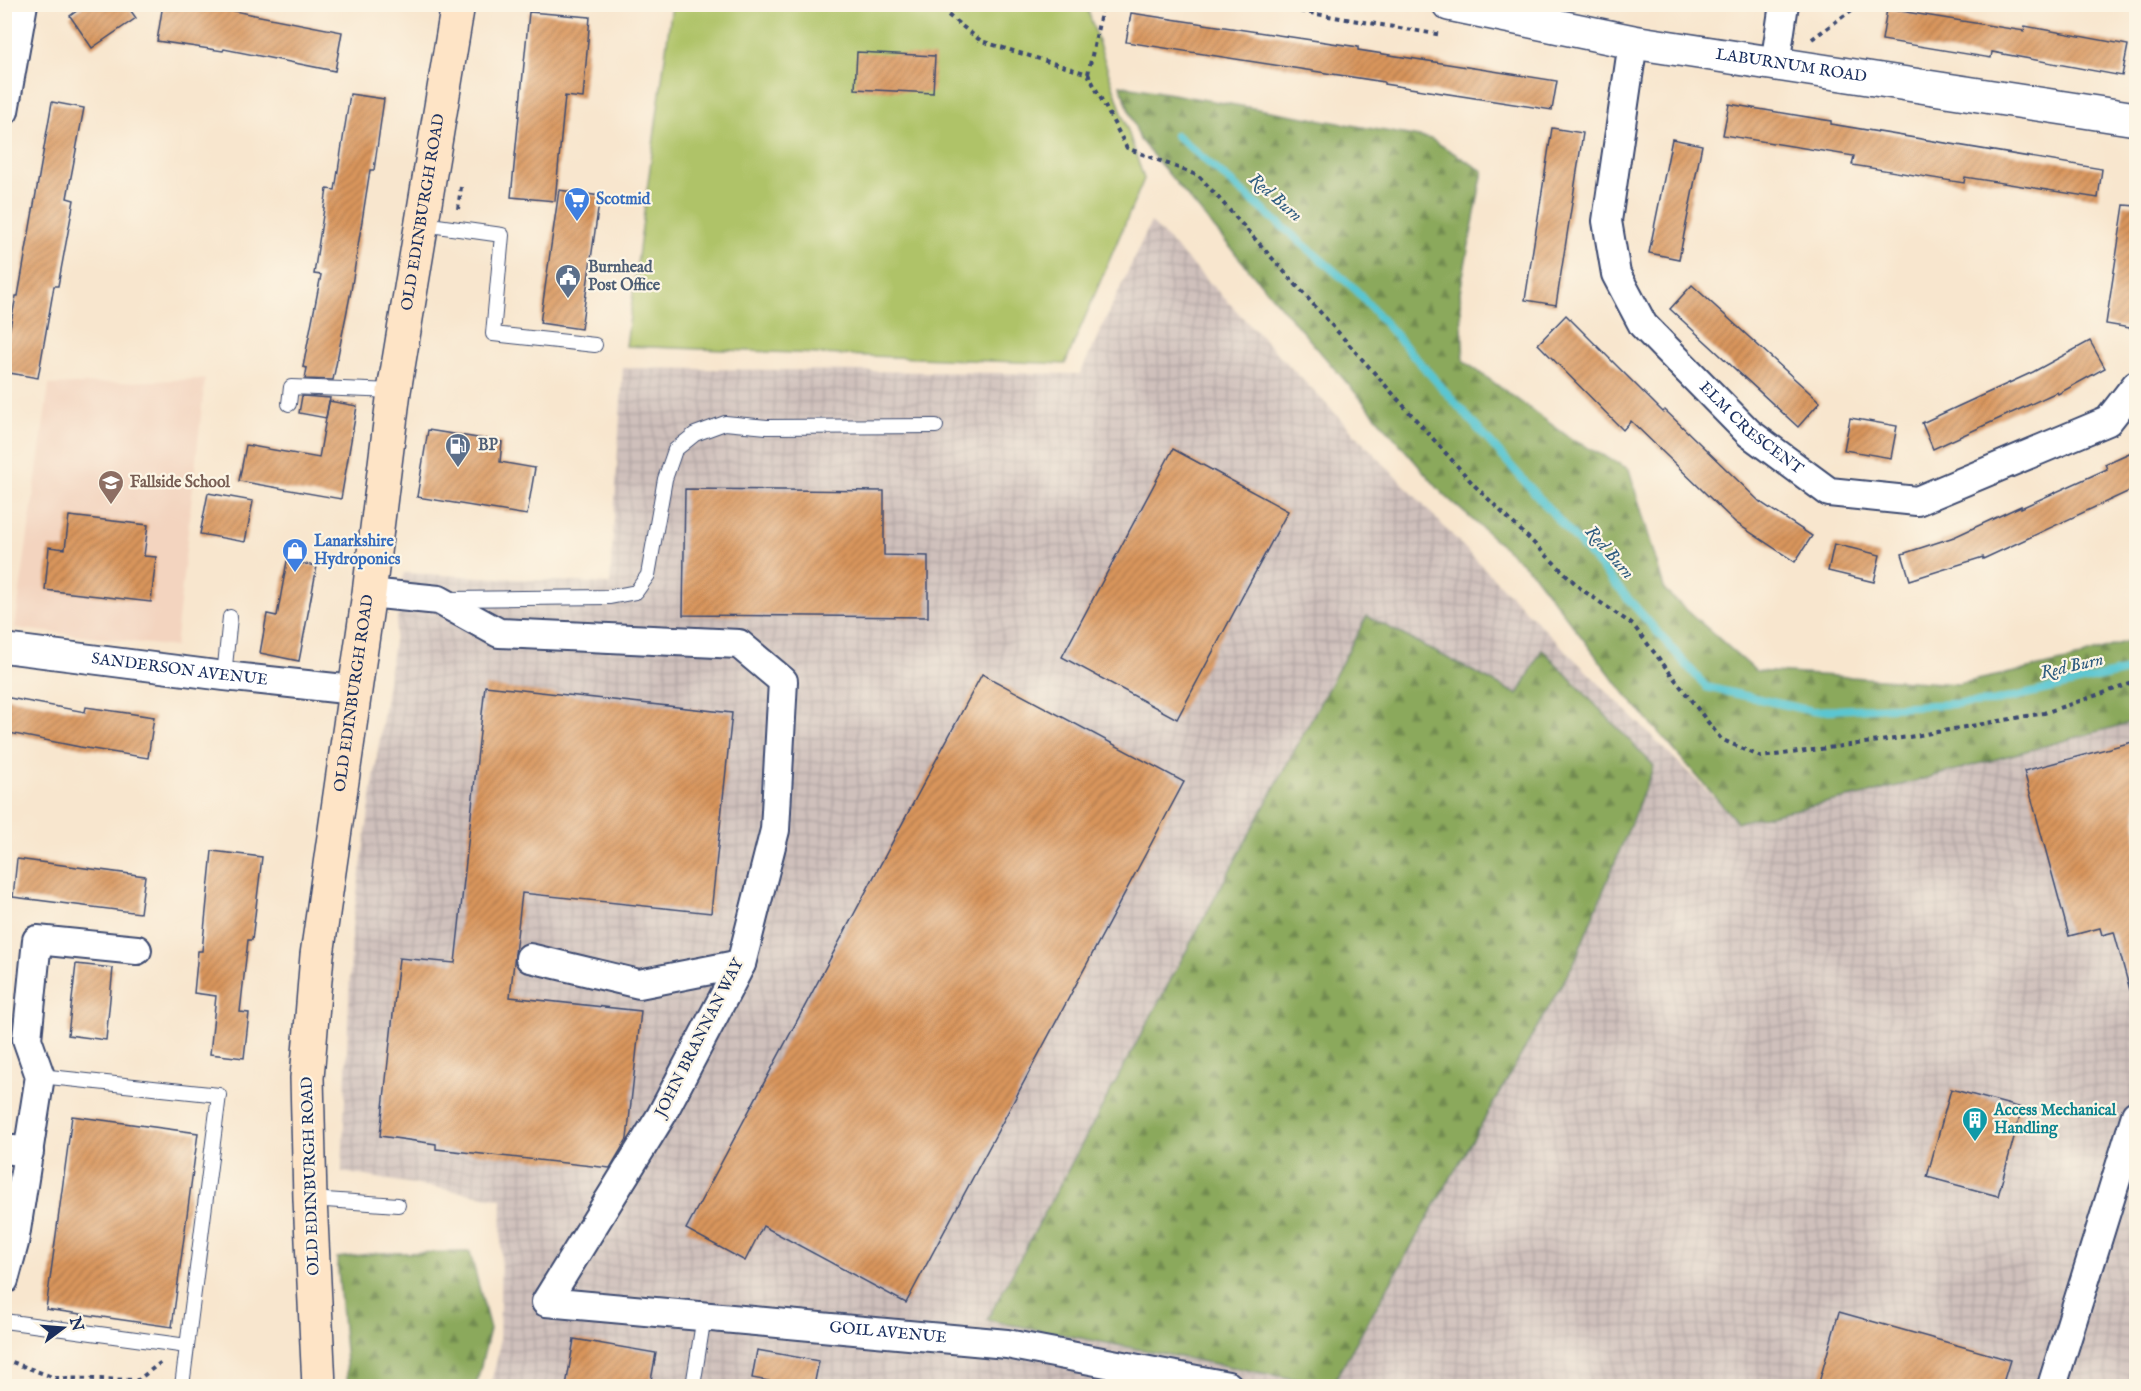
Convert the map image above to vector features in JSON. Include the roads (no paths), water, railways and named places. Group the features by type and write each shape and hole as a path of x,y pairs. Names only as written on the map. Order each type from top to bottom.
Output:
{"main road":[{"name":"OLD EDINBURGH ROAD","path":"320,1386 310,1199 307,1078 316,955 369,593 394,391 458,4"}],"street":[{"path":"4,111 23,4"},
{"name":"LABURNUM ROAD","path":"1449,4 1633,42 2136,119"},
{"path":"1775,65 1784,4"},
{"name":"ELM CRESCENT","path":"1633,42 1607,221 1616,274 1643,325 1749,433 1829,492 1917,501 2108,421 2136,385"},
{"name":"JOHN BRANNAN WAY","path":"369,593 440,600 499,633 739,644 783,681 775,830 741,964 661,1116 546,1302"},
{"name":"SANDERSON AVENUE","path":"4,648 354,690"},
{"path":"4,1280 14,1243 16,1151 40,1076 27,1039 37,940 137,950"},
{"path":"530,958 639,984 741,964"},
{"path":"2052,1386 2134,1129"},
{"name":"GOIL AVENUE","path":"546,1302 1007,1344 1126,1376 1228,1386"}],"lane":[{"path":"423,224 502,235 494,334 595,345"},
{"path":"289,404 291,387 394,391"},
{"path":"440,600 610,597 636,592 648,575 665,479 675,450 695,434 724,423 767,427 936,426"},
{"path":"224,676 230,617"},
{"path":"40,1076 219,1095 182,1386"},
{"path":"310,1199 398,1205"},
{"path":"693,1386 704,1316"},
{"path":"4,1321 187,1346"}],"waterway":[{"name":"Red Burn","path":"1176,135 1354,288 1706,687 1812,711 1992,702 2136,669"}],"place":[{"name":"Scotmid","path":"577,223"},
{"name":"Burnhead Post Office","path":"568,300"},
{"name":"BP","path":"458,469"},
{"name":"Fallside School","path":"111,506"},
{"name":"Lanarkshire Hydroponics","path":"295,574"},
{"name":"Access Mechanical Handling","path":"1975,1143"}]}
